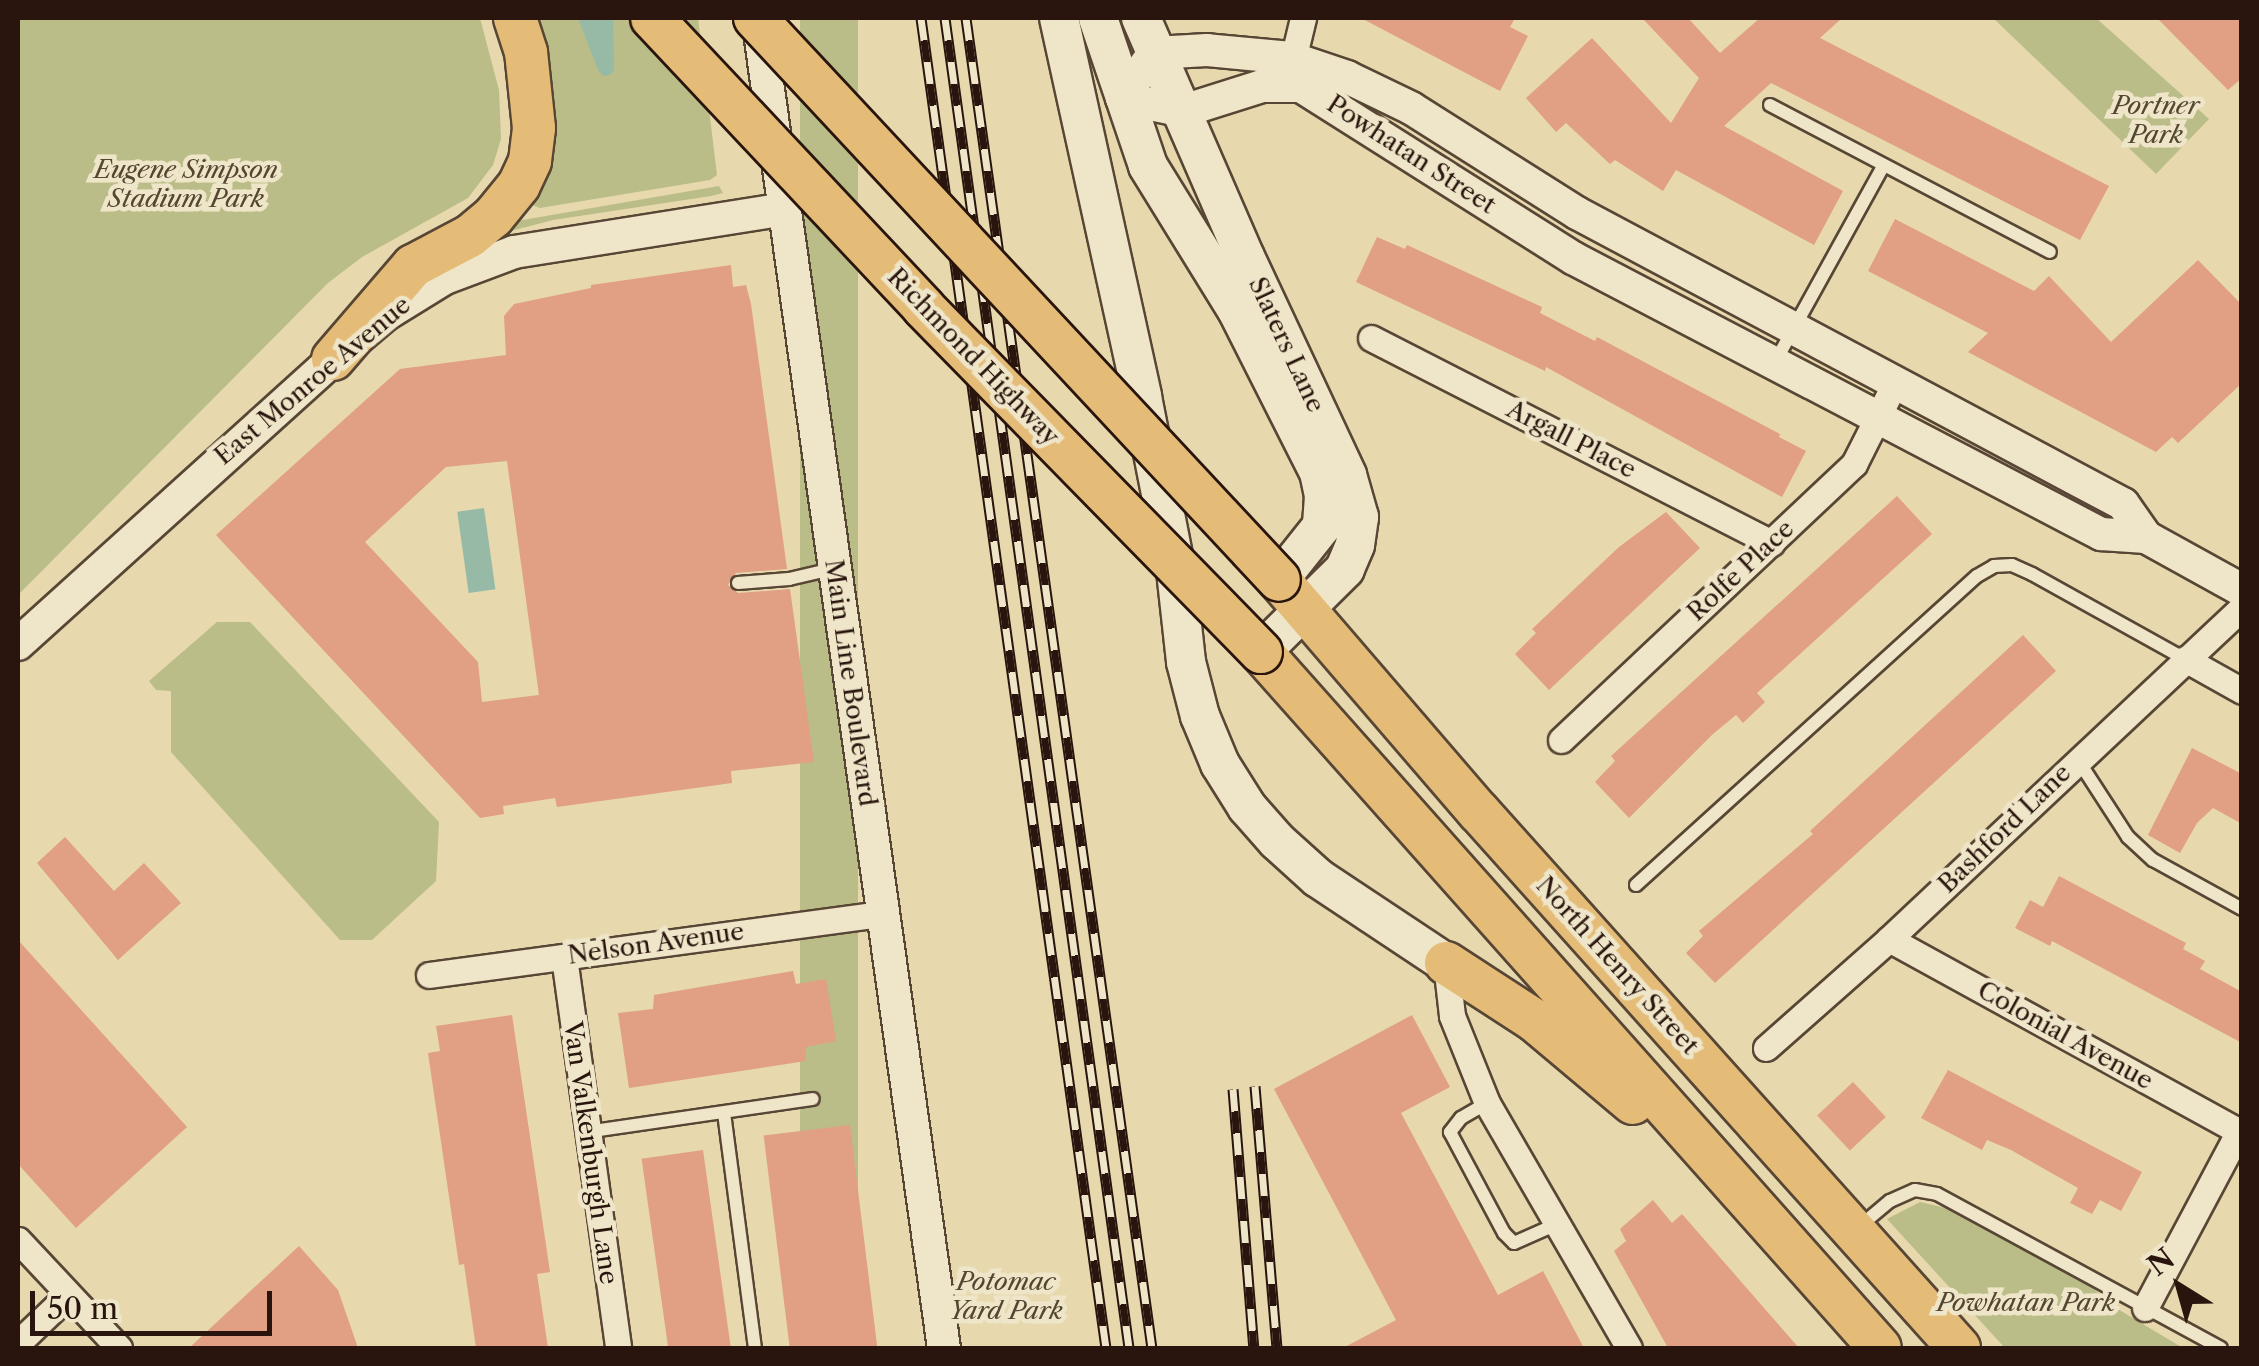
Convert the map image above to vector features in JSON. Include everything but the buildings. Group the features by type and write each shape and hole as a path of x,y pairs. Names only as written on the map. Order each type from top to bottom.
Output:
{"highway":[{"path":"332,358 413,266 470,236 493,218 520,185 530,161 534,128 526,52 515,18"},
{"name":"Richmond Highway","path":"652,18 935,320 1298,692 1497,912 1753,1209"},
{"path":"756,18 1293,594"},
{"name":"North Henry Street","path":"1293,594 1478,810 1959,1348"},
{"path":"1446,963 1549,1032 1753,1209 1880,1348"}],"main road":[{"path":"1059,18 1142,397 1176,571 1186,662 1206,732 1246,807 1277,841 1318,878 1446,963"},
{"name":"Slaters Lane","path":"1098,18 1122,98 1158,187 1237,310 1319,472 1322,526 1293,594 1261,652"},
{"name":"Slaters Lane","path":"1141,18 1244,257 1354,495 1359,517 1355,545 1345,568 1293,594"}],"street":[{"name":"Main Line Boulevard","path":"756,18 882,914 909,1078 944,1348"},
{"path":"1289,71 1303,18"},
{"name":"Powhatan Street","path":"1154,53 1207,50 1289,71 1347,77 1410,108 1578,213 2123,504 2146,537"},
{"path":"1122,98 1154,53"},
{"name":"Powhatan Street","path":"1122,98 1184,111 1262,86 1289,71"},
{"name":"Powhatan Street","path":"1289,71 1573,258 2100,534 2146,537 2242,590"},
{"name":"East Monroe Avenue","path":"18,644 332,358 384,315 445,278 487,260 605,236 785,209"},
{"name":"Argall Place","path":"1371,338 1772,543"},
{"name":"Rolfe Place","path":"1561,740 1854,464 1895,383"},
{"name":"Bashford Lane","path":"1766,1048 1889,939 2242,607"},
{"path":"2184,659 2242,690"},
{"name":"Nelson Avenue","path":"429,974 882,914"},
{"name":"Colonial Avenue","path":"1889,939 2240,1132"},
{"name":"Van Valkenburgh Lane","path":"564,957 618,1348"},
{"path":"1446,963 1452,1016 1487,1104 1625,1347"},
{"path":"2146,1308 2240,1132"},
{"path":"18,1240 119,1348"},
{"path":"18,1343 68,1295"}],"lane":[{"path":"1770,105 2050,252"},
{"path":"1774,364 1884,165"},
{"path":"1636,886 1977,576 1994,566 2012,565 2032,574 2184,659"},
{"path":"738,583 789,579 834,568"},
{"path":"2078,760 2128,837 2152,860 2242,909"},
{"path":"586,1132 813,1099"},
{"path":"1487,1104 1461,1118 1450,1132 1504,1233 1514,1242 1557,1224"},
{"path":"724,1113 755,1348"},
{"path":"1854,1231 1890,1201 1915,1190 1937,1194 2221,1348"}],"green space":[{"name":"Eugene Simpson Stadium Park","path":"18,18 480,18 499,90 501,139 493,165 468,198 362,257 328,283 18,595"},
{"path":"525,18 698,18 717,175 710,180 540,208 524,202"},
{"path":"800,18 858,18 858,1348 800,1348"},
{"name":"Portner Park","path":"1993,18 2096,18 2209,119 2156,174"},
{"path":"719,186 723,193 711,196 553,220 507,232 517,221"},
{"path":"217,622 250,622 439,822 436,881 372,940 340,940 171,752 171,691 156,690 149,681"},
{"name":"Powhatan Park","path":"1920,1202 1950,1209 2094,1289 2111,1305 2183,1348 2005,1348 1887,1219"}],"shaded area":[{"path":"578,18 613,18 614,70 610,75 603,76 598,70"},
{"path":"484,508 495,589 469,593 457,512"}],"railway":[{"path":"921,18 1106,1348"},
{"path":"945,18 1129,1348"},
{"path":"966,18 1152,1348"},
{"path":"1255,1086 1277,1348"},
{"path":"1233,1089 1254,1348"}],"park label":[{"name":"Potomac Yard Park","path":"1006,1298"}]}
